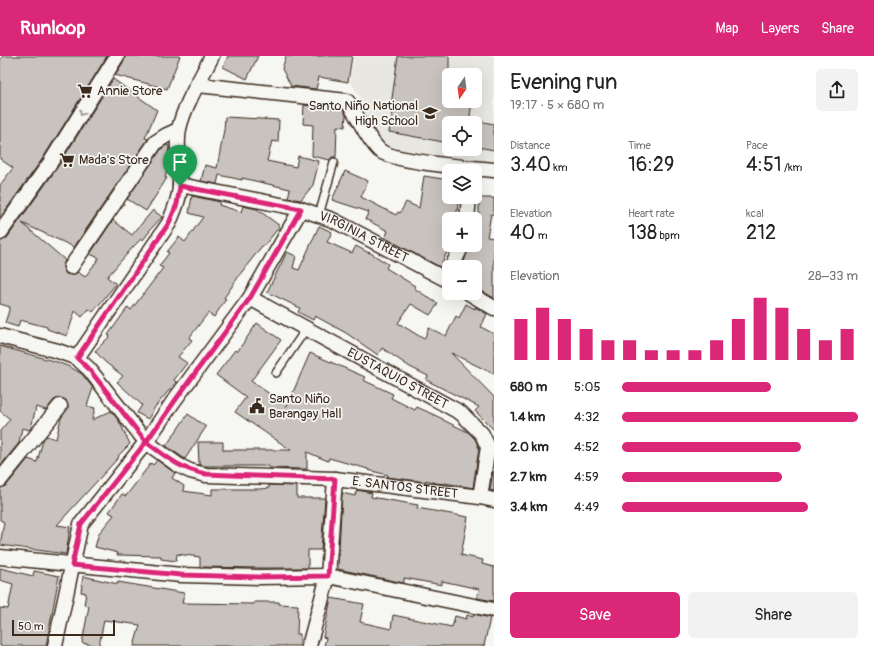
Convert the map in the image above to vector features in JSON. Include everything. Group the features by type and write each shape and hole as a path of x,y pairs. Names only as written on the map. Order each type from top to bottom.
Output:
{"street":[{"path":"0,233 50,163 117,56"},
{"path":"0,336 58,351 77,358 169,223 177,204 180,186 177,148 178,130 212,56"},
{"path":"198,85 347,101 355,112 367,136 380,151 405,159 442,165"},
{"path":"71,267 156,142 178,130"},
{"path":"482,170 494,170"},
{"name":"VIRGINIA STREET","path":"180,186 301,209 333,220 442,276"},
{"path":"55,646 81,524 146,442 250,298 301,209"},
{"name":"EUSTAQUIO STREET","path":"250,298 461,413 482,434 488,447 487,499"},
{"path":"481,300 494,308"},
{"name":"E. SANTOS STREET","path":"77,358 89,369 146,442 178,465 190,471 206,474 335,479 487,499"},
{"path":"0,480 60,406"},
{"path":"308,646 328,576 335,479"},
{"path":"0,557 181,575 260,577 328,576 494,610"}],"lane":[{"path":"319,216 334,162"},
{"path":"276,373 306,329"}],"shaded area":[{"name":"Santo Niño National High School","path":"354,56 494,56 494,168 482,166 482,164 468,164 409,155 373,138 363,103 350,81"}],"building":[{"path":"3,56 107,56 43,158 0,218 0,185 13,168 0,159 0,60"},
{"path":"125,56 180,56 167,89 115,75 124,61"},
{"path":"228,56 258,56 247,79 223,67"},
{"path":"286,56 352,56 348,82 319,77 316,89 291,86 282,69"},
{"path":"398,56 449,56 449,68 442,68 442,108 471,108 470,116 442,116 442,142 389,132 394,106 391,105"},
{"path":"113,79 157,110 145,138 148,139 74,247 22,223 65,260 63,267 66,274 71,275 78,272 85,277 99,258 90,254 113,220 132,235 153,210 162,217 143,240 141,239 134,246 107,277 116,284 93,312 89,309 82,317 75,311 67,336 47,329 47,327 20,320 18,327 5,323 10,307 0,304 0,241 7,238 57,168"},
{"path":"304,105 312,106 311,108 343,109 346,115 345,127 337,126 336,157 332,157 330,160 312,156 313,125 303,124"},
{"path":"225,117 279,120 278,142 272,141 267,161 296,167 298,156 319,161 313,185 301,200 288,198 290,189 242,178 242,180 219,175 217,184 201,181 205,165 217,168"},
{"path":"482,122 494,124 494,150 482,148"},
{"path":"167,145 169,146 168,156 170,157 170,160 165,178 167,178 146,211 127,199 162,148"},
{"path":"345,171 368,181 361,197 396,215 398,212 400,213 406,202 419,208 424,176 442,179 442,204 458,204 457,212 442,212 442,252 447,252 440,267 385,238 388,231 365,219 369,212 332,200"},
{"path":"192,196 220,202 219,205 241,212 243,206 257,209 280,226 241,273 224,298 226,299 214,317 208,313 189,338 192,340 178,357 187,363 174,380 176,382 155,407 148,419 137,413 142,405 117,382 123,376 105,362 95,351 110,336 108,335 128,307 131,310 163,268 159,266 169,253 167,252 179,237 185,242 203,217 189,213"},
{"path":"482,198 494,198 494,214 491,214 487,237 494,238 494,298 482,291 482,260 464,260 467,252 482,252 482,212 479,212 479,204 482,204"},
{"path":"319,226 332,232 327,242 352,253 356,246 369,252 388,264 386,268 415,286 414,288 438,304 430,315 411,304 398,323 424,339 429,328 446,336 456,316 459,318 466,304 487,314 481,327 494,334 494,374 451,353 494,397 494,430 475,411 479,407 426,380 428,376 410,367 382,348 378,355 346,333 315,316 313,320 298,312 300,308 267,292 287,252 296,256 293,268 299,270"},
{"path":"257,323 281,340 251,381 287,406 310,353 365,377 363,380 393,394 391,398 415,410 417,407 443,419 468,432 475,439 479,448 473,488 445,483 436,483 426,480 425,482 387,477 388,475 329,458 328,461 307,452 307,469 269,468 269,466 204,466 199,464 198,442 223,442 223,450 291,450 235,412 246,397 216,375 235,350 237,352"},
{"path":"0,346 57,362 82,374 93,388 87,406 95,408 92,420 111,411 119,421 130,444 57,525 70,527 66,554 0,545 4,522 0,520 0,488 7,485 28,459 37,462 43,440 46,436 56,439 61,418 68,407 66,400 61,398 54,400 46,410 36,407 30,430 22,428 19,443 0,466 0,431 10,419 0,411"},
{"path":"188,414 206,427 185,459 166,446"},
{"path":"157,460 175,473 172,478 184,486 183,491 212,495 212,489 260,489 269,488 269,485 297,486 297,498 325,498 321,550 308,550 308,568 260,568 200,567 200,557 177,554 176,561 161,559 161,556 117,555 118,553 95,547 99,533 114,515 109,512 122,494 126,496 151,463 153,465"},
{"path":"494,471 494,491 490,490"},
{"path":"357,490 372,493 371,497 418,505 417,508 468,517 461,555 483,560 482,564 494,567 494,601 477,598 479,589 442,581 442,585 404,578 404,583 338,569 342,493 355,496"},
{"path":"0,568 33,576 34,571 59,576 46,646 0,646 0,608 8,609 13,584 0,580"},
{"path":"83,576 118,584 118,582 184,593 182,603 254,604 254,602 279,602 279,604 298,605 297,634 300,634 300,646 134,646 140,625 104,620 99,646 82,643 89,606 84,605 86,593 81,592"},
{"path":"331,598 364,604 360,622 391,629 393,615 452,627 455,616 466,619 467,615 473,617 474,614 490,618 484,646 324,646 326,638 323,637"}],"place":[{"name":"Annie Store","path":"85,91"},
{"name":"Santo Niño National High School","path":"430,113"},
{"name":"Mada's Store","path":"67,160"},
{"name":"Santo Niño Barangay Hall","path":"257,406"}],"route":[{"path":"180,186 177,204 169,223 77,358 89,369 146,442 81,524 72,565 181,575 260,577 328,576 335,479 206,474 190,471 178,465 146,442 250,298 301,209 180,186"}]}
